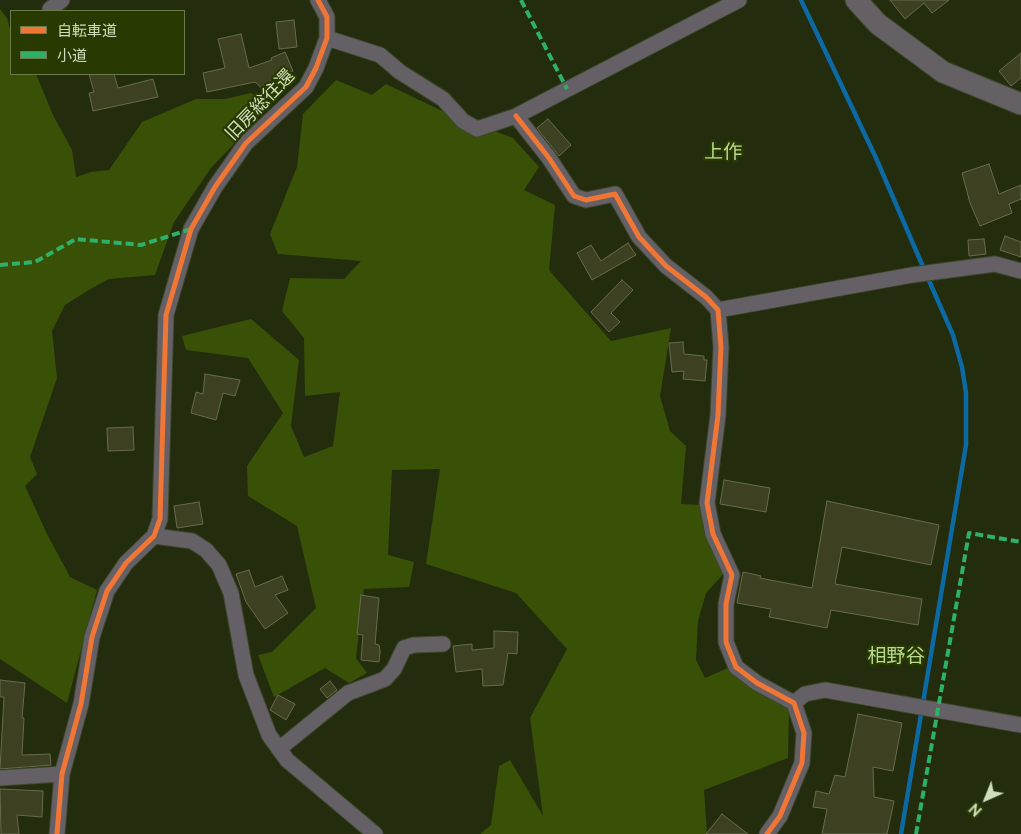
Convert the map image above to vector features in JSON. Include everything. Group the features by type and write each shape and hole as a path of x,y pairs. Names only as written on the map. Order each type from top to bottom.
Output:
{"street":[{"name":"旧房総往還","path":"154,536 160,519 162,484 166,315 192,229 215,187 246,143 306,87 316,68 327,38 327,17 318,0"},
{"path":"327,38 380,56 400,72 443,99 463,121 477,129 516,116 738,0"},
{"path":"856,0 878,24 943,72 1021,104"},
{"path":"516,116 549,158 574,196 586,200 615,194 639,237 666,266 706,296 718,310 721,347 718,415 707,503 714,534 732,575 726,604 726,642 736,667 757,682 794,703 804,733 802,763 780,816 767,834"},
{"path":"718,310 912,275 995,264 1021,271"},
{"path":"57,834 62,774 81,704 92,637 107,591 126,563 154,536 192,541 206,550 220,565 231,593 246,675 269,735 293,766 375,834"},
{"path":"279,749 348,693 385,679 394,669 404,648 414,644 443,644"},
{"path":"794,703 805,694 825,690 1021,725"},
{"path":"0,778 62,774"}],"green space":[{"path":"0,9 7,18 10,29 10,75 36,75 53,115 72,150 76,177 91,172 109,170 142,122 196,99 225,99 251,93 261,98 233,145 211,168 174,222 155,275 109,279 65,305 52,331 57,378 30,457 37,474 25,486 47,534 70,577 97,590 67,703 0,659"},
{"path":"336,80 372,95 386,84 440,110 513,138 539,167 524,190 555,205 549,270 611,341 671,328 660,396 670,431 686,446 681,504 703,505 726,571 706,593 698,621 696,660 705,678 730,667 789,708 788,758 704,790 707,834 480,834 491,825 499,766 510,760 543,816 530,718 567,649 516,593 426,564 440,469 392,470 388,555 414,562 409,587 364,589 356,658 367,673 349,683 325,668 274,697 258,655 272,652 316,608 297,526 248,496 247,466 283,413 248,358 186,350 182,336 251,319 299,360 291,426 304,457 333,446 340,392 305,396 304,338 282,311 290,278 344,279 361,261 278,254 270,234 297,167 303,114"}],"building":[{"path":"890,0 949,0 932,13 924,3 905,19"},
{"path":"294,20 297,47 279,49 276,22"},
{"path":"241,34 249,68 272,60 271,58 285,52 293,71 281,76 266,92 255,82 207,92 203,73 225,68 218,39"},
{"path":"1021,53 1021,78 1011,86 999,71"},
{"path":"89,75 114,75 118,88 153,79 158,97 93,111 89,93 94,92"},
{"path":"548,119 571,145 559,156 537,128"},
{"path":"989,164 999,194 1021,185 1021,199 1009,204 1012,213 980,226 970,203 962,173"},
{"path":"1005,236 1021,242 1021,257 1000,250"},
{"path":"984,239 986,254 969,256 968,240"},
{"path":"628,243 636,255 592,280 577,253 591,245 601,261"},
{"path":"622,280 633,290 611,313 620,322 609,332 591,312"},
{"path":"683,342 684,354 704,356 704,360 707,360 705,381 683,379 684,371 672,372 669,343"},
{"path":"205,374 240,380 235,396 223,393 216,420 191,413 196,392 203,394"},
{"path":"133,427 134,450 108,451 107,428"},
{"path":"724,480 770,488 766,512 720,504"},
{"path":"827,501 939,525 931,565 842,547 835,584 922,599 918,625 831,610 827,628 769,617 771,609 737,603 743,572 761,576 760,578 812,588"},
{"path":"199,502 203,524 177,528 174,506"},
{"path":"249,570 255,587 282,576 288,590 275,595 288,613 265,629 246,602 236,574"},
{"path":"361,595 379,598 375,644 379,645 379,662 361,660 363,635 357,634"},
{"path":"494,631 518,632 517,654 508,653 503,685 483,686 482,669 456,672 453,646 472,644 472,650 494,648"},
{"path":"0,680 25,683 22,718 24,718 22,755 50,754 51,765 0,769 4,697 0,697"},
{"path":"330,681 337,690 327,698 320,689"},
{"path":"278,695 295,704 286,720 270,710"},
{"path":"858,714 902,723 893,771 873,767 874,797 894,801 887,834 822,834 827,809 813,807 816,791 829,794 835,775 845,777"},
{"path":"0,789 43,791 42,817 17,815 19,834 1,834"},
{"path":"722,814 748,834 706,834"}],"waterway":[{"path":"801,0 876,158 924,269"},
{"path":"901,834 966,445 966,393 962,367 953,335 927,276"}],"marked path":[{"path":"521,0 567,89"},
{"path":"0,265 35,262 76,239 141,245 191,229"},
{"path":"916,834 969,533 1021,542"}],"cycle path":[{"path":"57,834 62,774 81,704 92,637 107,591 126,563 154,536 160,519 166,315 191,229 215,187 246,143 306,87 316,68 327,38 327,17 318,0"},
{"path":"516,116 549,158 574,196 586,200 615,194 639,237 666,266 706,297 718,310 721,347 718,415 707,503 713,534 732,575 726,604 726,642 736,667 757,683 794,703 804,733 802,763 780,816 767,834"}],"district":[{"name":"上作","path":"723,152"},
{"name":"相野谷","path":"896,656"}]}
